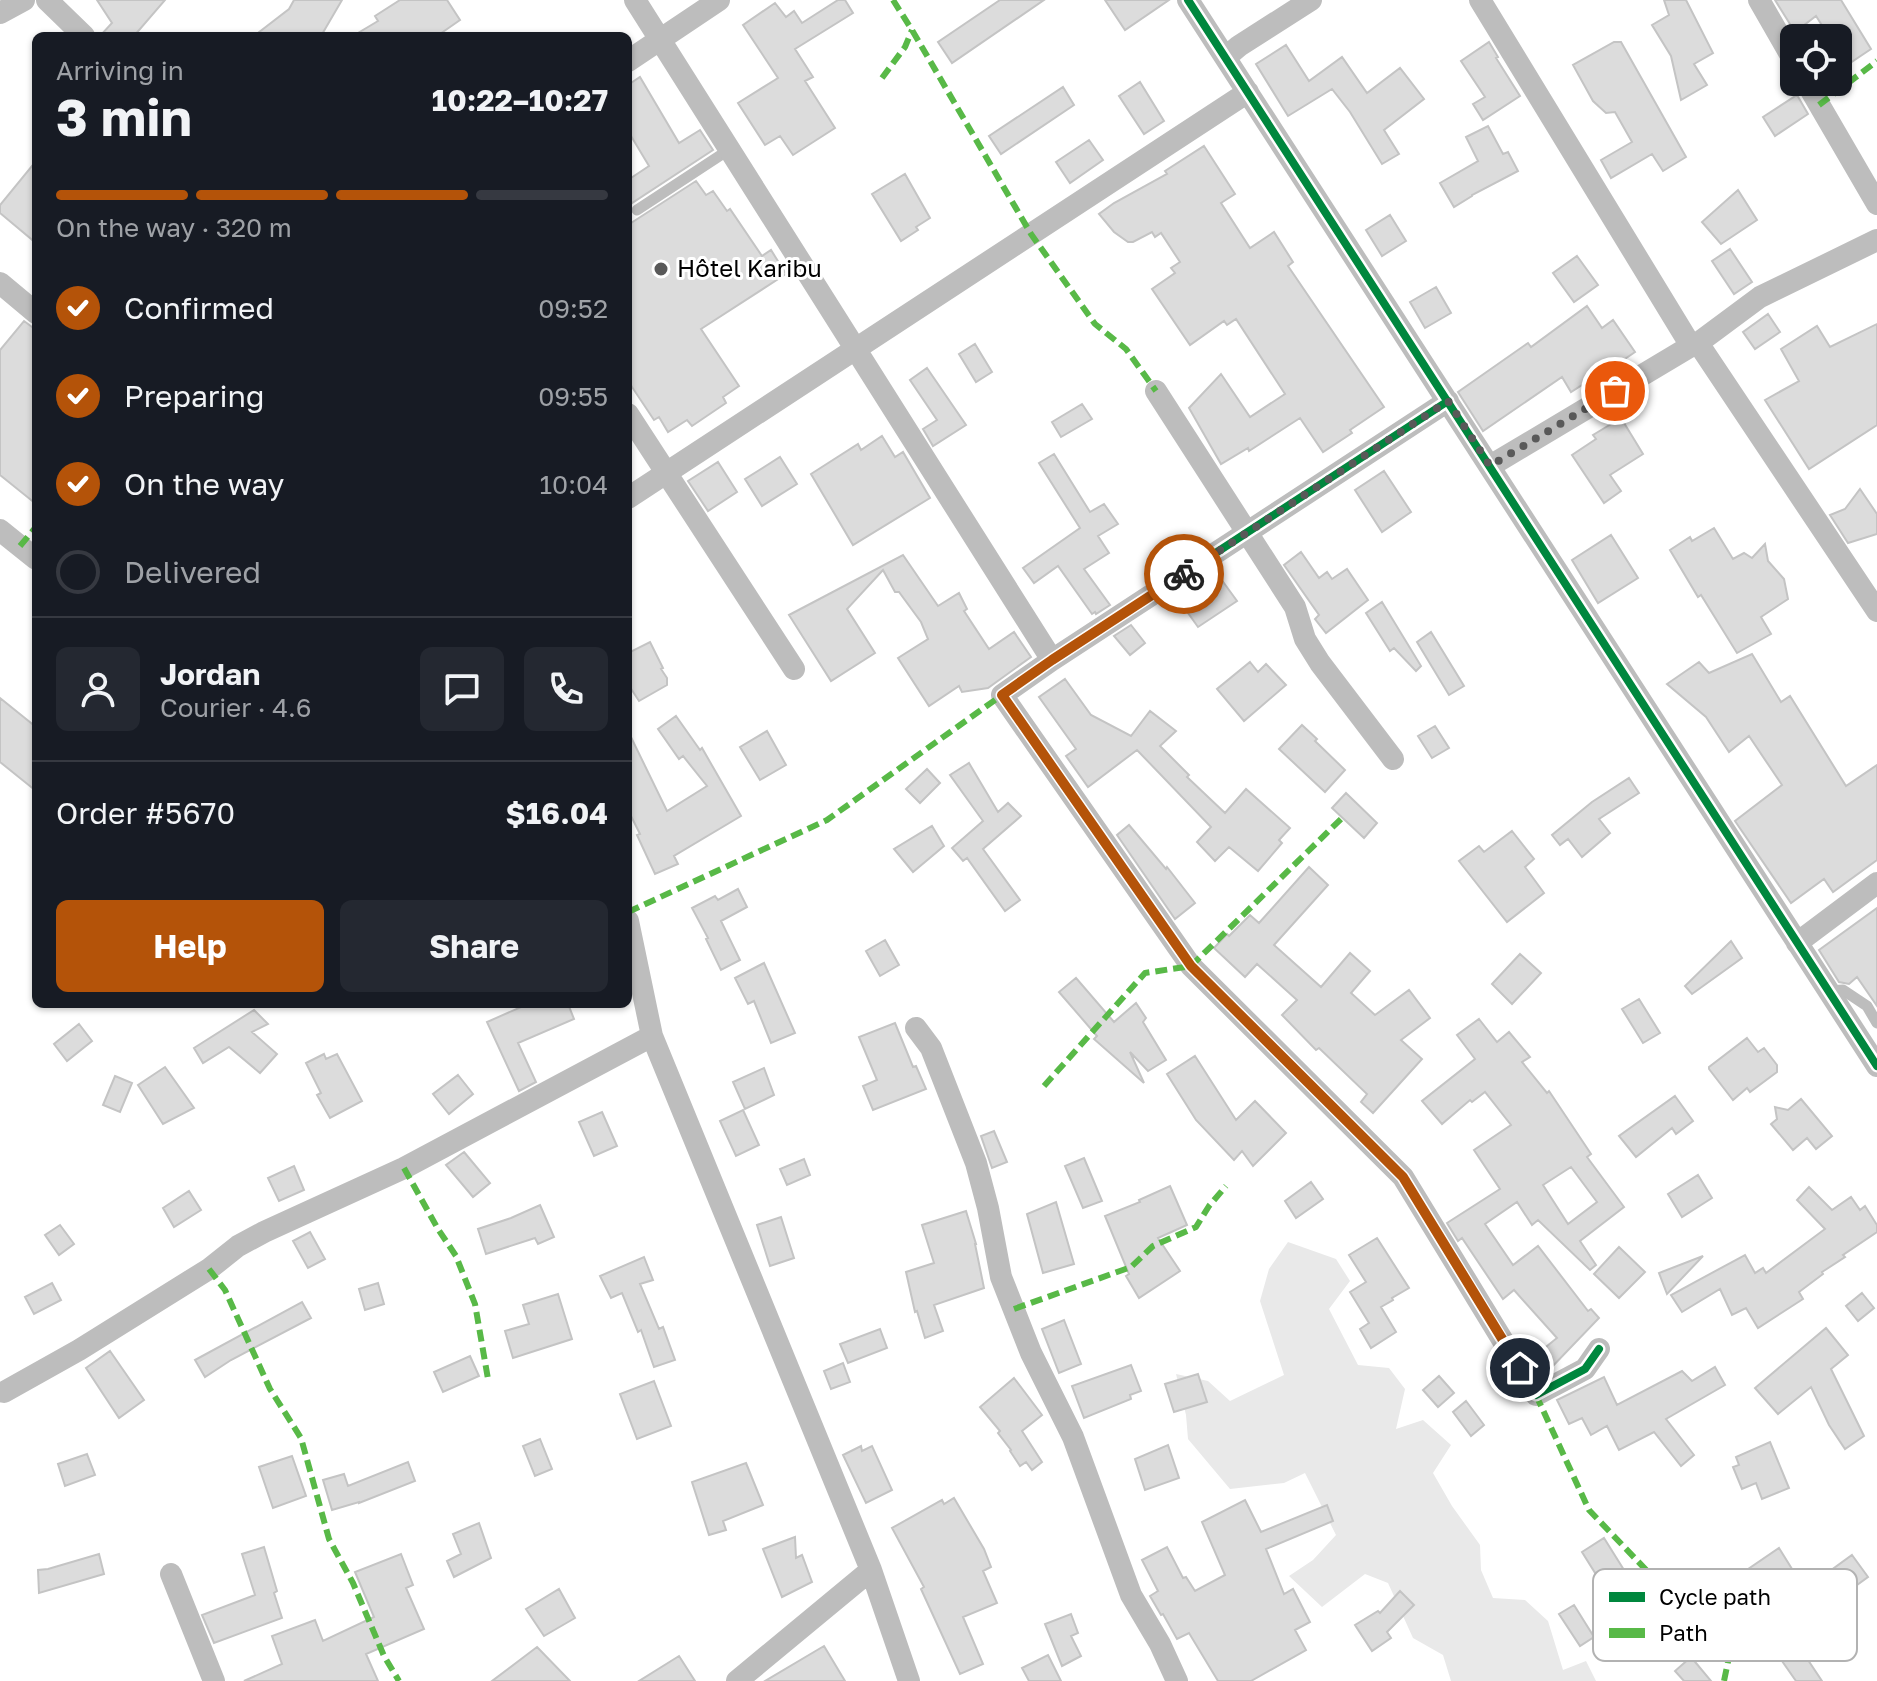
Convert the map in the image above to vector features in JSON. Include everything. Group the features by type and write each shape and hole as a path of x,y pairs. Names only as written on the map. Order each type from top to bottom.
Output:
{"street":[{"path":"0,13 24,0"},
{"path":"47,0 80,32"},
{"path":"635,0 1052,660"},
{"path":"632,58 719,0"},
{"path":"1188,0 1877,1066"},
{"path":"1226,57 1311,0"},
{"path":"1480,0 1694,345 1877,611"},
{"path":"1759,0 1780,37"},
{"path":"632,495 1248,92"},
{"path":"1814,96 1877,204"},
{"path":"1490,466 1694,345 1760,297 1877,240"},
{"path":"0,283 32,310"},
{"path":"1156,391 1295,607 1305,639 1320,663 1393,759"},
{"path":"1448,401 1002,695 1191,966 1403,1177 1536,1395 1585,1369 1599,1349"},
{"path":"632,420 794,669"},
{"path":"0,530 32,556"},
{"path":"1797,943 1877,883"},
{"path":"632,940 652,1036 871,1570 909,1681"},
{"path":"916,1028 931,1048 976,1163 1001,1277 1031,1353 1073,1437 1131,1595 1160,1644 1177,1681"},
{"path":"4,1392 92,1342 209,1269 238,1246 404,1168 652,1036"},
{"path":"737,1681 871,1570"},
{"path":"171,1574 214,1681"}],"lane":[{"path":"637,210 730,149"},
{"path":"1828,991 1843,990 1867,1006 1877,1023"}],"shaded area":[{"path":"1288,1242 1336,1259 1350,1281 1329,1309 1358,1365 1389,1368 1405,1389 1396,1429 1423,1420 1451,1445 1433,1473 1480,1545 1481,1570 1493,1598 1525,1600 1548,1621 1563,1670 1586,1661 1596,1681 1451,1681 1443,1655 1413,1638 1388,1583 1365,1574 1322,1607 1289,1576 1313,1560 1336,1535 1305,1473 1284,1483 1230,1489 1188,1439 1176,1374 1208,1381 1230,1401 1284,1375 1260,1301 1269,1269"}],"building":[{"path":"97,0 165,0 137,32 104,32 112,23"},
{"path":"294,0 342,0 323,32 259,32 289,9"},
{"path":"400,0 447,0 460,20 443,32 360,32 378,21 375,16"},
{"path":"838,0 845,0 853,13 795,49 813,77 805,81 835,128 793,155 780,136 765,145 738,103 778,78 743,25 775,3 786,17 794,11 802,23"},
{"path":"1000,0 1044,0 952,63 938,42"},
{"path":"1105,0 1169,0 1125,30"},
{"path":"1664,0 1686,0 1713,53 1694,64 1707,85 1681,100 1671,56 1652,25 1669,15"},
{"path":"1775,0 1841,0 1871,49 1852,62 1852,24 1821,24 1816,16 1806,24 1790,24"},
{"path":"1489,42 1520,96 1483,120 1473,104 1485,97 1461,61"},
{"path":"1614,42 1621,42 1686,157 1663,171 1652,154 1611,178 1601,160 1632,142 1615,112 1606,113 1593,101 1573,65"},
{"path":"1286,45 1309,81 1342,57 1367,93 1400,68 1424,99 1384,130 1399,154 1382,164 1332,89 1288,116 1256,64"},
{"path":"640,77 679,143 700,130 713,150 632,203 632,177 649,166 632,138 632,82"},
{"path":"1140,82 1164,121 1144,134 1119,96"},
{"path":"1063,87 1074,105 1001,154 989,136"},
{"path":"1795,96 1808,114 1775,136 1763,117"},
{"path":"1488,126 1503,154 1508,152 1518,171 1454,207 1440,183 1478,161 1466,137"},
{"path":"1089,140 1103,160 1070,183 1056,162"},
{"path":"1204,146 1235,194 1221,203 1250,248 1274,232 1293,262 1288,266 1384,407 1323,452 1300,418 1249,451 1248,448 1221,464 1189,408 1221,374 1250,417 1285,394 1236,319 1227,325 1224,321 1190,345 1152,289 1175,273 1171,268 1180,262 1161,233 1155,237 1152,232 1128,242 1114,232 1099,214 1167,174 1165,171"},
{"path":"32,166 32,240 0,213 0,205"},
{"path":"905,174 930,218 901,241 872,194"},
{"path":"696,181 706,195 713,191 727,211 730,209 762,256 771,250 786,274 701,329 739,386 723,397 726,403 692,426 687,420 668,432 659,417 654,420 632,387 632,222"},
{"path":"1738,190 1757,220 1721,244 1702,222"},
{"path":"1390,215 1406,241 1382,256 1366,230"},
{"path":"1730,249 1752,282 1734,294 1712,261"},
{"path":"1577,256 1598,285 1574,302 1553,273"},
{"path":"1436,287 1451,313 1425,328 1410,302"},
{"path":"1587,306 1602,328 1613,320 1635,352 1571,392 1562,377 1483,431 1458,392 1528,343 1531,347"},
{"path":"1768,314 1780,332 1755,349 1743,332"},
{"path":"24,321 32,327 32,501 0,475 0,350"},
{"path":"1877,324 1877,425 1809,469 1765,400 1799,381 1781,349 1817,326 1830,347"},
{"path":"975,344 992,372 976,382 959,354"},
{"path":"927,368 966,425 933,446 923,429 937,420 910,380"},
{"path":"1082,404 1092,419 1061,437 1052,422"},
{"path":"1621,418 1643,454 1610,475 1621,491 1604,503 1572,455 1596,439 1593,435"},
{"path":"882,436 895,457 903,452 930,498 853,545 811,474 858,444 861,450"},
{"path":"1054,454 1090,512 1104,504 1118,524 1098,536 1109,553 1084,569 1110,605 1096,614 1092,614 1058,566 1034,583 1023,568 1080,528 1039,463"},
{"path":"780,457 797,484 762,506 745,479"},
{"path":"718,462 737,492 708,511 688,481"},
{"path":"1384,471 1411,512 1382,532 1355,490"},
{"path":"1860,489 1877,514 1877,534 1848,543 1830,515 1845,509"},
{"path":"1714,528 1733,559 1744,553 1752,558 1765,544 1768,561 1784,579 1788,599 1761,617 1771,634 1737,653 1670,550 1690,537 1692,541"},
{"path":"1611,535 1638,578 1598,603 1572,560"},
{"path":"1301,552 1319,578 1327,572 1332,579 1347,569 1368,600 1326,633 1315,619 1319,615 1284,565"},
{"path":"903,555 938,606 959,593 967,609 964,611 989,649 1014,632 1031,657 988,688 962,692 959,686 929,706 898,658 928,639 921,622 899,592 895,592 883,570 847,609 875,653 831,681 789,615"},
{"path":"1221,579 1237,601 1198,627 1183,606"},
{"path":"1382,602 1421,666 1416,671 1394,648 1390,651 1366,613"},
{"path":"1131,625 1145,643 1130,655 1114,636"},
{"path":"1431,632 1464,686 1449,695 1417,642"},
{"path":"650,642 667,678 667,685 639,701 632,690 632,651"},
{"path":"1752,654 1781,702 1790,696 1846,786 1877,765 1877,860 1833,892 1824,879 1791,903 1735,821 1782,785 1749,736 1729,752 1706,717 1667,684 1699,662 1709,673"},
{"path":"1250,662 1258,672 1266,664 1286,685 1244,721 1217,689"},
{"path":"1065,679 1091,715 1131,736 1150,711 1176,731 1160,746 1225,813 1246,789 1290,828 1279,840 1282,843 1258,871 1229,847 1215,861 1197,842 1211,827 1137,750 1088,787 1066,756 1076,749 1039,697"},
{"path":"0,698 32,724 32,788 0,762"},
{"path":"676,716 700,750 702,748 741,816 674,856 678,864 655,874 632,818 632,739 667,811 707,786 683,756 679,759 658,729"},
{"path":"1302,725 1345,770 1325,792 1279,749"},
{"path":"1435,726 1449,748 1432,758 1418,736"},
{"path":"767,731 786,765 760,780 740,747"},
{"path":"969,763 998,812 1008,803 1021,816 983,849 1020,900 1005,911 967,858 963,861 952,848 983,821 950,775"},
{"path":"927,769 940,783 920,803 906,789"},
{"path":"1629,778 1639,793 1599,819 1610,833 1582,857 1568,839 1560,845 1552,835 1592,802"},
{"path":"1346,793 1377,823 1364,838 1332,808"},
{"path":"1129,825 1195,903 1175,919 1117,835"},
{"path":"932,826 944,846 913,872 894,849"},
{"path":"1512,831 1534,859 1525,867 1544,893 1507,922 1459,861 1479,846 1484,852"},
{"path":"1309,867 1328,885 1274,945 1321,987 1350,953 1370,971 1351,993 1375,1015 1409,990 1430,1018 1401,1040 1422,1059 1373,1113 1361,1102 1367,1094 1319,1048 1316,1050 1282,1015 1297,1000 1257,964 1245,977 1214,948 1250,915 1259,923"},
{"path":"738,889 747,907 721,921 740,960 721,970 692,908 715,896 718,900"},
{"path":"1877,908 1877,1006 1857,977 1849,984 1839,982 1819,950"},
{"path":"885,940 899,965 880,976 866,951"},
{"path":"1731,941 1742,958 1692,994 1685,986"},
{"path":"1520,954 1541,973 1512,1004 1492,984"},
{"path":"764,963 795,1033 771,1043 754,1001 748,1004 735,978"},
{"path":"1076,978 1114,1022 1136,1003 1146,1018 1143,1022 1166,1060 1148,1071 1130,1052 1144,1083 1094,1039 1097,1036 1059,992"},
{"path":"1639,999 1660,1033 1643,1043 1622,1009"},
{"path":"519,1008 570,1008 574,1019 518,1043 536,1082 519,1091 487,1022"},
{"path":"254,1010 268,1024 252,1032 277,1054 260,1073 229,1047 203,1063 194,1048"},
{"path":"1479,1019 1497,1042 1509,1032 1530,1057 1522,1062 1547,1093 1549,1091 1591,1154 1587,1157 1624,1207 1580,1241 1596,1265 1590,1270 1538,1220 1532,1225 1517,1202 1485,1224 1513,1265 1538,1246 1588,1311 1591,1309 1599,1318 1549,1370 1536,1355 1557,1338 1514,1290 1503,1299 1462,1238 1458,1241 1447,1223 1500,1189 1474,1150 1511,1125 1485,1092 1472,1102 1470,1100 1442,1124 1422,1101 1475,1059 1457,1035","holes":["1571,1167 1597,1202 1568,1224 1543,1185"]},
{"path":"895,1023 913,1067 916,1066 926,1089 873,1110 863,1086 877,1080 859,1037"},
{"path":"79,1024 92,1041 67,1061 54,1044"},
{"path":"1747,1038 1758,1052 1764,1048 1777,1065 1777,1072 1750,1092 1747,1088 1733,1100 1709,1067"},
{"path":"324,1054 326,1059 337,1054 362,1101 330,1118 317,1095 321,1093 306,1063"},
{"path":"1195,1056 1236,1120 1255,1101 1286,1133 1253,1166 1242,1151 1234,1160 1196,1120 1167,1074"},
{"path":"165,1067 194,1108 163,1124 138,1085"},
{"path":"764,1068 774,1095 745,1109 733,1082"},
{"path":"458,1075 473,1094 449,1114 433,1094"},
{"path":"115,1076 132,1083 120,1112 103,1105"},
{"path":"1675,1096 1693,1121 1676,1134 1672,1128 1636,1157 1619,1136"},
{"path":"1801,1099 1832,1136 1816,1149 1807,1138 1793,1150 1771,1124 1777,1119 1775,1107 1788,1110"},
{"path":"743,1110 759,1145 736,1156 720,1121"},
{"path":"602,1112 617,1146 594,1156 579,1122"},
{"path":"994,1131 1007,1162 992,1168 981,1136"},
{"path":"464,1152 490,1183 473,1197 446,1165"},
{"path":"1084,1158 1102,1201 1083,1208 1065,1166"},
{"path":"804,1159 810,1175 787,1185 780,1169"},
{"path":"294,1166 304,1190 279,1201 268,1178"},
{"path":"1698,1175 1712,1198 1682,1217 1668,1194"},
{"path":"1311,1182 1323,1199 1296,1218 1285,1201"},
{"path":"1170,1186 1187,1225 1158,1238 1180,1271 1139,1298 1126,1276 1129,1274 1105,1216"},
{"path":"1809,1187 1832,1210 1851,1197 1860,1210 1865,1206 1877,1225 1877,1232 1843,1255 1845,1257 1799,1292 1803,1299 1758,1328 1746,1308 1732,1315 1720,1289 1682,1312 1671,1295 1745,1255 1755,1273 1763,1268 1766,1273 1825,1229 1797,1200"},
{"path":"189,1191 201,1210 174,1227 163,1208"},
{"path":"1056,1202 1074,1264 1043,1273 1027,1214"},
{"path":"540,1205 554,1237 538,1244 535,1238 486,1254 478,1229"},
{"path":"966,1211 984,1288 934,1305 943,1331 925,1338 915,1312 906,1272 934,1263 922,1225"},
{"path":"781,1217 794,1258 770,1266 757,1225"},
{"path":"60,1225 74,1244 59,1255 45,1235"},
{"path":"310,1232 325,1259 308,1268 293,1241"},
{"path":"1377,1238 1409,1288 1381,1307 1396,1332 1371,1348 1360,1329 1369,1323 1350,1292 1366,1282 1349,1255"},
{"path":"1619,1247 1645,1272 1619,1298 1594,1274"},
{"path":"1703,1256 1667,1294 1659,1273"},
{"path":"644,1257 653,1280 640,1284 659,1329 663,1327 675,1360 654,1367 641,1330 638,1332 622,1293 611,1298 600,1276"},
{"path":"52,1283 61,1300 34,1314 25,1297"},
{"path":"378,1283 384,1304 365,1310 359,1289"},
{"path":"1862,1293 1874,1308 1858,1321 1846,1306"},
{"path":"558,1294 572,1339 513,1358 505,1331 529,1324 523,1305"},
{"path":"302,1302 311,1318 205,1377 195,1360"},
{"path":"1064,1320 1081,1364 1059,1373 1042,1329"},
{"path":"1826,1328 1848,1355 1831,1369 1864,1436 1845,1449 1829,1425 1811,1387 1778,1414 1755,1388"},
{"path":"880,1329 887,1348 848,1363 840,1344"},
{"path":"110,1351 144,1400 119,1418 86,1368"},
{"path":"470,1356 479,1376 443,1392 434,1372"},
{"path":"843,1363 850,1382 831,1389 824,1371"},
{"path":"1131,1365 1141,1391 1130,1395 1131,1399 1084,1418 1072,1386"},
{"path":"1715,1367 1725,1385 1666,1419 1694,1455 1681,1466 1654,1432 1619,1450 1607,1426 1591,1435 1582,1418 1569,1424 1557,1400 1604,1377 1617,1405 1682,1371 1692,1381"},
{"path":"1198,1374 1207,1402 1174,1412 1165,1384"},
{"path":"1439,1376 1454,1393 1438,1407 1423,1390"},
{"path":"1014,1378 1042,1415 1022,1431 1042,1462 1032,1470 1026,1462 1020,1466 998,1433 1000,1431 980,1407"},
{"path":"654,1381 671,1426 637,1439 620,1394"},
{"path":"1466,1401 1484,1425 1471,1436 1453,1412"},
{"path":"540,1439 552,1469 535,1476 523,1446"},
{"path":"1770,1442 1789,1488 1762,1499 1756,1483 1742,1489 1733,1467 1739,1465 1736,1457"},
{"path":"1168,1445 1179,1478 1145,1490 1135,1459"},
{"path":"861,1446 862,1451 872,1446 892,1490 866,1503 843,1455"},
{"path":"87,1454 95,1475 65,1486 58,1464"},
{"path":"292,1456 306,1496 273,1508 259,1467"},
{"path":"408,1462 415,1481 332,1510 323,1480 344,1474 348,1486"},
{"path":"746,1463 763,1505 723,1521 726,1530 709,1535 692,1482"},
{"path":"954,1498 984,1549 991,1567 983,1571 997,1603 963,1617 983,1664 960,1674 921,1589 924,1587 892,1528 942,1500 944,1504"},
{"path":"1245,1500 1261,1532 1327,1505 1333,1521 1266,1549 1284,1594 1293,1589 1310,1622 1295,1630 1306,1650 1251,1681 1218,1681 1189,1633 1177,1639 1161,1615 1150,1596 1158,1591 1142,1560 1167,1547 1183,1578 1186,1577 1195,1591 1225,1575 1202,1522"},
{"path":"479,1523 491,1558 454,1577 447,1561 461,1554 453,1534"},
{"path":"795,1537 796,1558 802,1555 812,1582 782,1597 763,1549"},
{"path":"1604,1538 1623,1569 1593,1570 1582,1552"},
{"path":"264,1547 282,1618 214,1643 202,1615 255,1595 242,1554"},
{"path":"1779,1548 1792,1569 1748,1569"},
{"path":"99,1554 104,1574 39,1593 38,1570"},
{"path":"401,1554 413,1585 406,1588 424,1629 366,1654 378,1681 244,1681 282,1664 272,1636 315,1620 323,1641 374,1617 355,1572"},
{"path":"1852,1555 1868,1577 1857,1585 1857,1569 1833,1569"},
{"path":"559,1589 575,1618 544,1636 526,1609"},
{"path":"1400,1591 1414,1605 1387,1632 1391,1638 1372,1651 1355,1625 1378,1611 1380,1613"},
{"path":"1574,1605 1593,1638 1580,1646 1559,1614"},
{"path":"1071,1614 1078,1633 1071,1636 1081,1656 1062,1666 1045,1624"},
{"path":"824,1646 845,1681 765,1681"},
{"path":"537,1647 570,1681 492,1681"},
{"path":"1048,1655 1061,1681 1029,1681 1022,1668"},
{"path":"679,1656 695,1681 639,1681"},
{"path":"1686,1661 1694,1661 1711,1681 1684,1681 1675,1671"},
{"path":"1782,1661 1809,1661 1822,1681 1796,1681"}],"marked path":[{"path":"893,0 1031,234 1095,324 1126,349 1156,391"},
{"path":"882,78 905,47 912,30"},
{"path":"1819,105 1877,61"},
{"path":"20,546 32,532"},
{"path":"632,910 827,820 1002,695"},
{"path":"1044,1086 1145,973 1191,966 1342,818"},
{"path":"404,1168 456,1256 475,1304 488,1379"},
{"path":"1014,1309 1131,1267 1153,1246 1196,1227 1226,1186"},
{"path":"209,1269 225,1290 270,1389 301,1438 329,1539 353,1583 384,1656 399,1681"},
{"path":"1536,1395 1589,1510 1645,1569"},
{"path":"1724,1681 1728,1661"}],"cycle path":[{"path":"1188,0 1877,1066"},
{"path":"1448,401 1002,695 1191,966 1403,1177 1536,1395 1585,1369 1599,1349"}],"way so far":[{"path":"1184,574 1448,401 1490,466 1615,391"}],"place":[{"name":"Hôtel Karibu","path":"661,269"}],"route":[{"path":"1184,574 1002,695 1191,966 1403,1177 1520,1368"}]}
